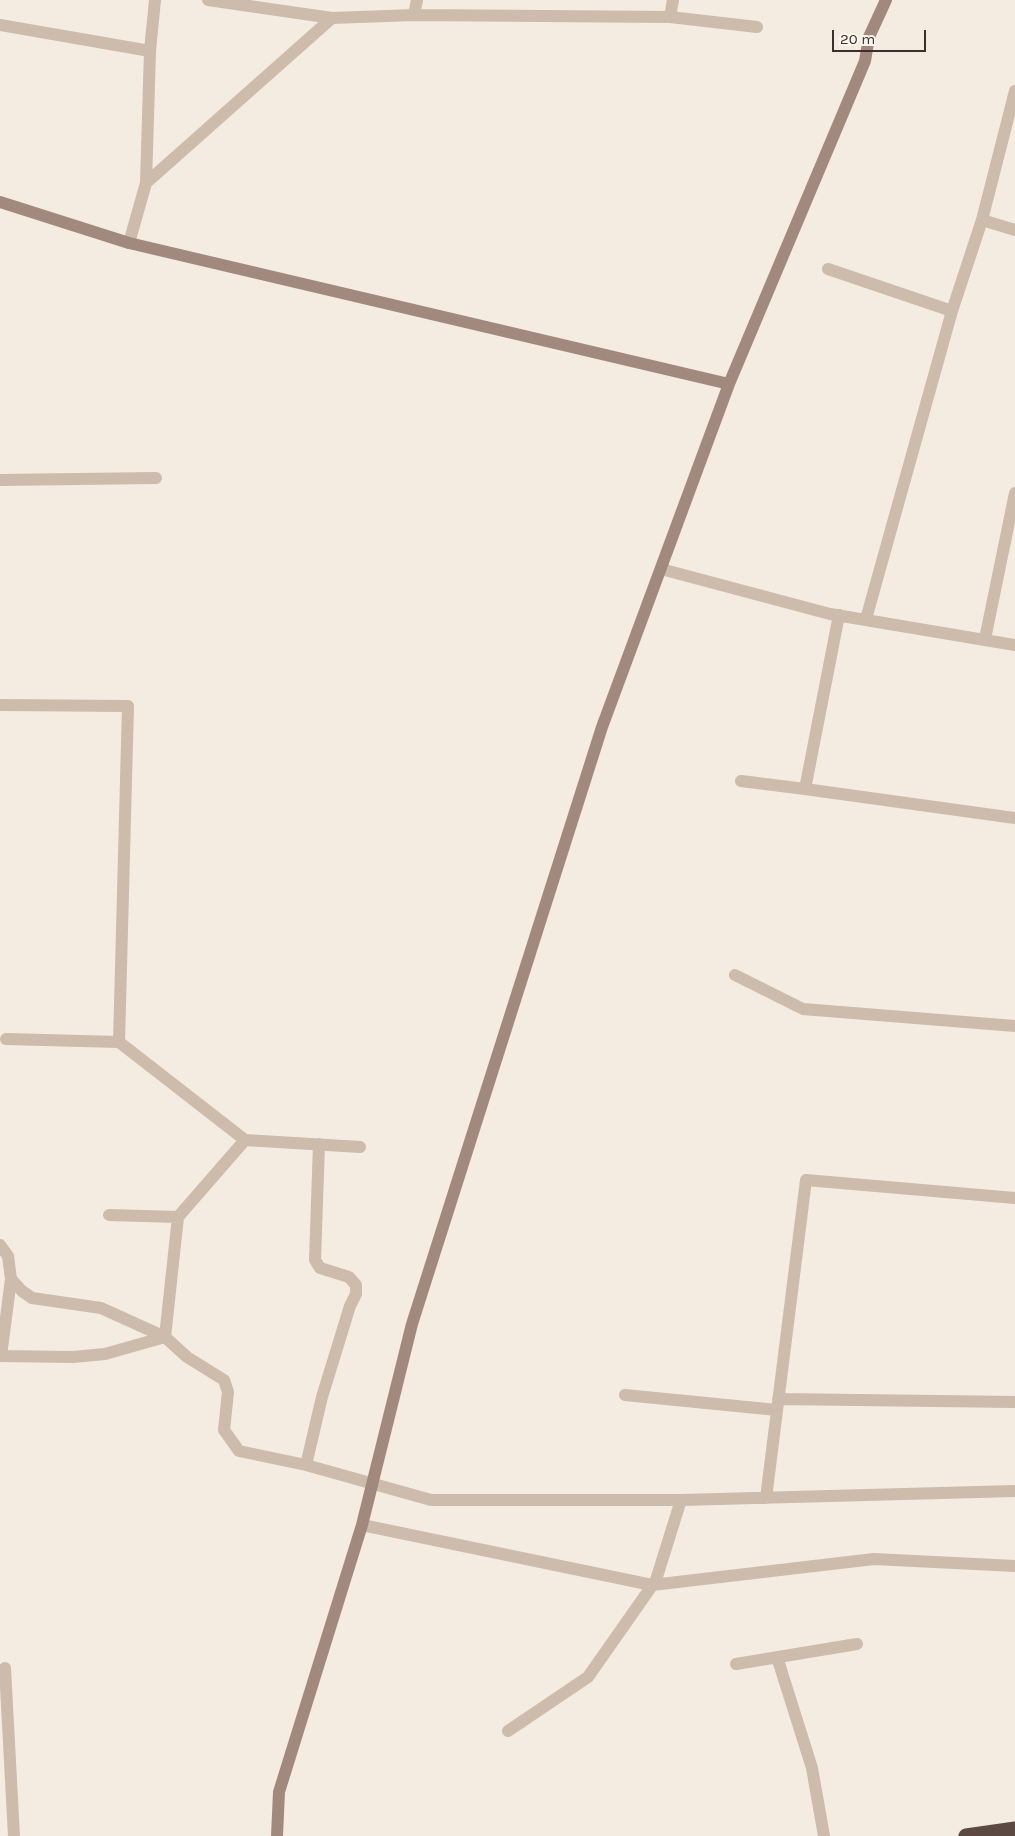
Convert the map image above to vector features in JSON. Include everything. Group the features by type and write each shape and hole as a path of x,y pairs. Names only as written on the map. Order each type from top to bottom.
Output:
{"highway":[{"path":"966,1836 1015,1829"}],"main road":[{"path":"277,1836 278,1792 362,1525 412,1324 602,727 729,384 865,61 869,37 886,0"},
{"path":"0,202 129,243 729,384"}],"street":[{"path":"129,243 146,183 150,51 155,0"},
{"path":"208,0 332,18 414,15 670,17 757,27"},
{"path":"414,15 417,0"},
{"path":"670,17 673,0"},
{"path":"146,183 332,18"},
{"path":"0,25 150,51"},
{"path":"866,619 952,311 982,220 1015,91"},
{"path":"982,220 1015,230"},
{"path":"828,269 952,311"},
{"path":"0,480 156,478"},
{"path":"985,639 1015,493"},
{"path":"661,569 838,615 1015,644"},
{"path":"805,789 838,615"},
{"path":"0,705 128,706 119,1042"},
{"path":"741,781 1015,818"},
{"path":"736,975 803,1009 1015,1026"},
{"path":"6,1039 119,1042 246,1140 360,1147"},
{"path":"165,1336 178,1217 246,1140"},
{"path":"306,1466 322,1396 350,1306 356,1294 356,1285 349,1277 320,1268 315,1260 319,1144"},
{"path":"766,1498 806,1180 1015,1198"},
{"path":"109,1215 178,1217"},
{"path":"0,1244 8,1256 11,1279 1,1356 73,1357 104,1354 165,1336"},
{"path":"11,1279 22,1291 32,1298 101,1308 165,1336 187,1357 224,1380 228,1392 224,1430 239,1451 306,1466 431,1500 681,1500 1015,1491"},
{"path":"626,1395 778,1405 1015,1402"},
{"path":"508,1731 588,1677 656,1580 681,1500"},
{"path":"362,1525 652,1585 874,1559 1015,1566"},
{"path":"736,1664 857,1644"},
{"path":"777,1657 812,1768 824,1836"},
{"path":"5,1668 14,1836"}]}
